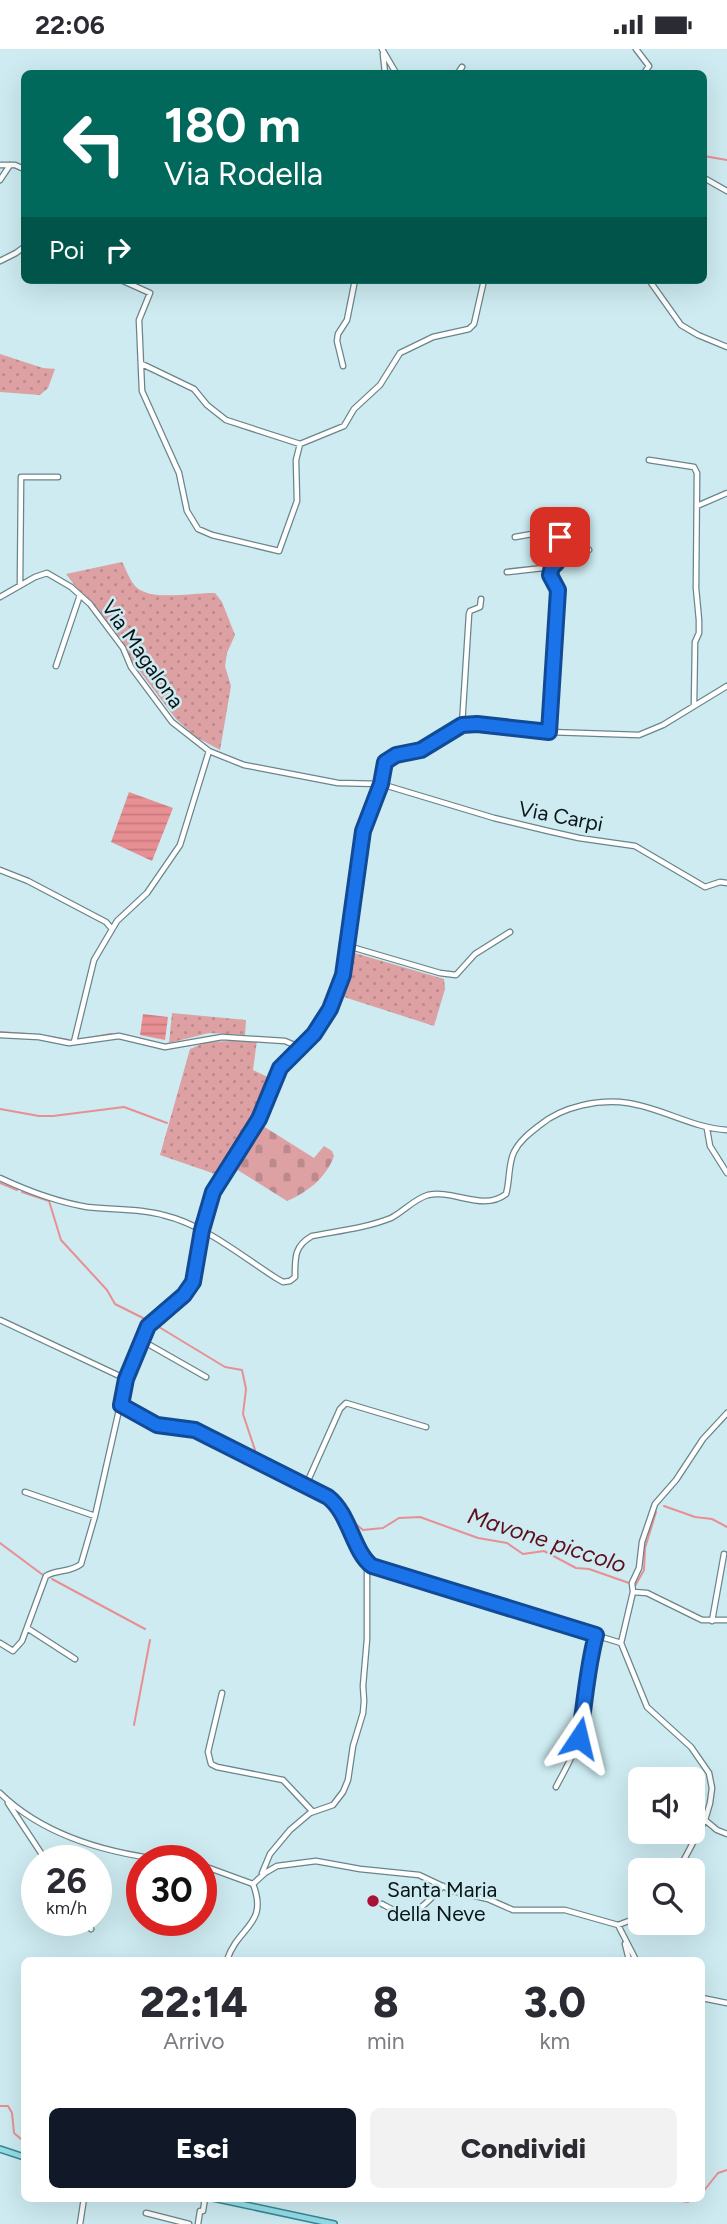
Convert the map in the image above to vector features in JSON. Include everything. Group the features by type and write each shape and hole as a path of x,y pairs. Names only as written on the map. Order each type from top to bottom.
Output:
{"main road":[{"path":"0,2149 21,2156"},
{"path":"231,2202 331,2224"}],"street":[{"path":"382,49 385,70"},
{"path":"382,49 394,70"},
{"path":"636,49 649,66 646,70"},
{"path":"0,165 21,168"},
{"path":"0,180 11,165"},
{"path":"707,180 727,191"},
{"path":"0,261 21,249"},
{"path":"130,284 150,293 139,320 142,391 179,473 187,510 198,529 212,535 279,551 297,501 296,460 300,444"},
{"path":"342,366 338,334 349,311 354,284"},
{"path":"142,364 194,389 207,405 226,420 300,444 344,426 354,409 380,385 400,353 433,337 469,330 474,324 483,284"},
{"path":"652,284 681,325 727,347"},
{"path":"649,460 694,467 697,473 696,588 699,633 695,642 694,706"},
{"path":"0,597 20,585 21,477 58,477"},
{"path":"697,506 727,493"},
{"path":"515,537 555,530 560,537 558,563"},
{"path":"507,572 552,567 589,550"},
{"path":"549,732 558,590 550,575 552,567"},
{"name":"Via Magalona","path":"20,585 47,573 71,587 123,648 131,667 172,723 209,751 244,765 277,772 338,783 381,784"},
{"name":"Via Magalona","path":"56,666 80,595"},
{"path":"462,725 469,614 480,607 481,599"},
{"path":"0,1643 10,1650 16,1650 22,1641 46,1576 75,1569 81,1564 95,1516 126,1379 141,1340 148,1326 184,1295 193,1282 202,1230 213,1192 259,1119 280,1068 314,1034 330,1009 343,975 361,841 388,758 421,750 462,725 639,735 663,725 727,686"},
{"path":"74,1042 94,960 112,929 158,880 180,845 209,751"},
{"name":"Via Carpi","path":"381,784 494,818 579,838 635,846 705,887 720,882 727,883"},
{"path":"0,870 28,881 106,922 112,929"},
{"path":"348,946 456,975 475,954 510,932"},
{"path":"0,1035 74,1042 119,1037 165,1047 222,1037 285,1041 299,1047"},
{"path":"0,1178 26,1191 85,1206 160,1214 183,1220 283,1282 295,1277 297,1249 312,1236 380,1222 395,1216 428,1195 488,1202 499,1199 506,1194 514,1152 520,1142 560,1112 593,1104 629,1103 707,1128 727,1130"},
{"path":"707,1128 709,1146 727,1173"},
{"path":"0,1320 126,1379"},
{"path":"141,1340 206,1377"},
{"path":"306,1485 340,1409 346,1403 426,1427"},
{"path":"121,1405 157,1425 195,1430 334,1501 350,1526 367,1563 363,1713 355,1734 348,1780 332,1805 303,1818 278,1844 270,1854 261,1877"},
{"path":"705,1767 691,1747 647,1707 621,1643 634,1593 632,1583 639,1568 642,1542 655,1504 676,1480 703,1439 727,1413"},
{"path":"25,1492 95,1516"},
{"path":"712,1621 724,1555"},
{"path":"367,1563 621,1643"},
{"path":"634,1593 647,1593 695,1618 727,1620"},
{"path":"27,1628 75,1659"},
{"path":"556,1787 579,1738 588,1670 596,1635"},
{"path":"222,1693 208,1752 211,1764 283,1780 313,1812"},
{"path":"705,1767 709,1773 712,1792 705,1820 727,1834"},
{"path":"2,1795 36,1845"},
{"path":"2,1795 26,1814 74,1840 126,1853"},
{"path":"253,1884 277,1866 316,1861 419,1875 453,1891 488,1899 513,1910 565,1910 618,1925 628,1921"},
{"path":"217,1871 253,1884"},
{"path":"228,1957 235,1941 257,1913 259,1904 253,1884"},
{"path":"382,1904 409,1913 425,1903 443,1886"},
{"path":"618,1925 635,1957"},
{"path":"624,1936 628,1957"},
{"path":"705,1999 727,2003"},
{"path":"80,2224 83,2202"},
{"path":"198,2224 204,2202"},
{"path":"146,2213 189,2224"}],"green space":[{"path":"0,354 43,368 55,369 48,388 40,395 0,392"},
{"path":"122,562 136,587 143,592 163,595 215,593 222,602 235,635 225,666 231,686 220,750 196,737 176,719 66,574"},
{"path":"351,952 444,979 445,989 434,1026 344,997"},
{"path":"172,1013 246,1020 245,1035 209,1033 169,1043"},
{"path":"257,1040 253,1070 272,1079 255,1119 218,1175 160,1155 190,1049 206,1042"},
{"path":"263,1126 314,1158 324,1146 332,1151 334,1156 331,1164 315,1183 287,1201 236,1169"}],"shaded area":[{"path":"129,792 173,808 152,861 111,842"},
{"path":"143,1014 168,1017 165,1040 140,1035"}],"waterway":[{"path":"707,157 727,160"},
{"path":"0,1032 26,1034"},
{"path":"84,1039 111,1034 127,1036"},
{"path":"45,1036 69,1040"},
{"path":"0,1109 53,1116 124,1107 167,1123"},
{"name":"Mavone piccolo","path":"0,1183 17,1190"},
{"name":"Mavone piccolo","path":"22,1192 49,1201 61,1240 107,1290 115,1304 147,1320"},
{"name":"Mavone piccolo","path":"154,1324 225,1367 242,1370 246,1389 243,1414 257,1456 305,1479"},
{"name":"Mavone piccolo","path":"311,1482 337,1496 352,1521 363,1530 383,1528 399,1518 420,1517 478,1538 507,1543 523,1554 544,1551 576,1568 589,1569 629,1583"},
{"name":"Mavone piccolo","path":"664,1506 695,1517 712,1519 727,1527"},
{"name":"Mavone piccolo","path":"635,1586 644,1570 645,1548 656,1512"},
{"name":"Mavone piccolo","path":"0,1543 43,1575"},
{"name":"Mavone piccolo","path":"52,1579 145,1629"},
{"name":"Mavone piccolo","path":"134,1725 150,1640"},
{"path":"0,2106 8,2106 12,2113 14,2133 21,2139"},
{"path":"705,2189 718,2173 727,2170"}],"place":[{"name":"Santa Maria della Neve","path":"373,1901"}],"route":[{"path":"560,537 560,558 552,567 550,575 558,590 549,732 477,724 462,725 421,750 396,755 385,762 381,784 363,831 343,975 330,1009 314,1034 280,1068 259,1119 213,1192 202,1230 193,1282 184,1295 148,1326 126,1379 121,1405 157,1425 195,1430 328,1497 338,1506 367,1563 372,1566 596,1635 588,1670 579,1738"}]}
